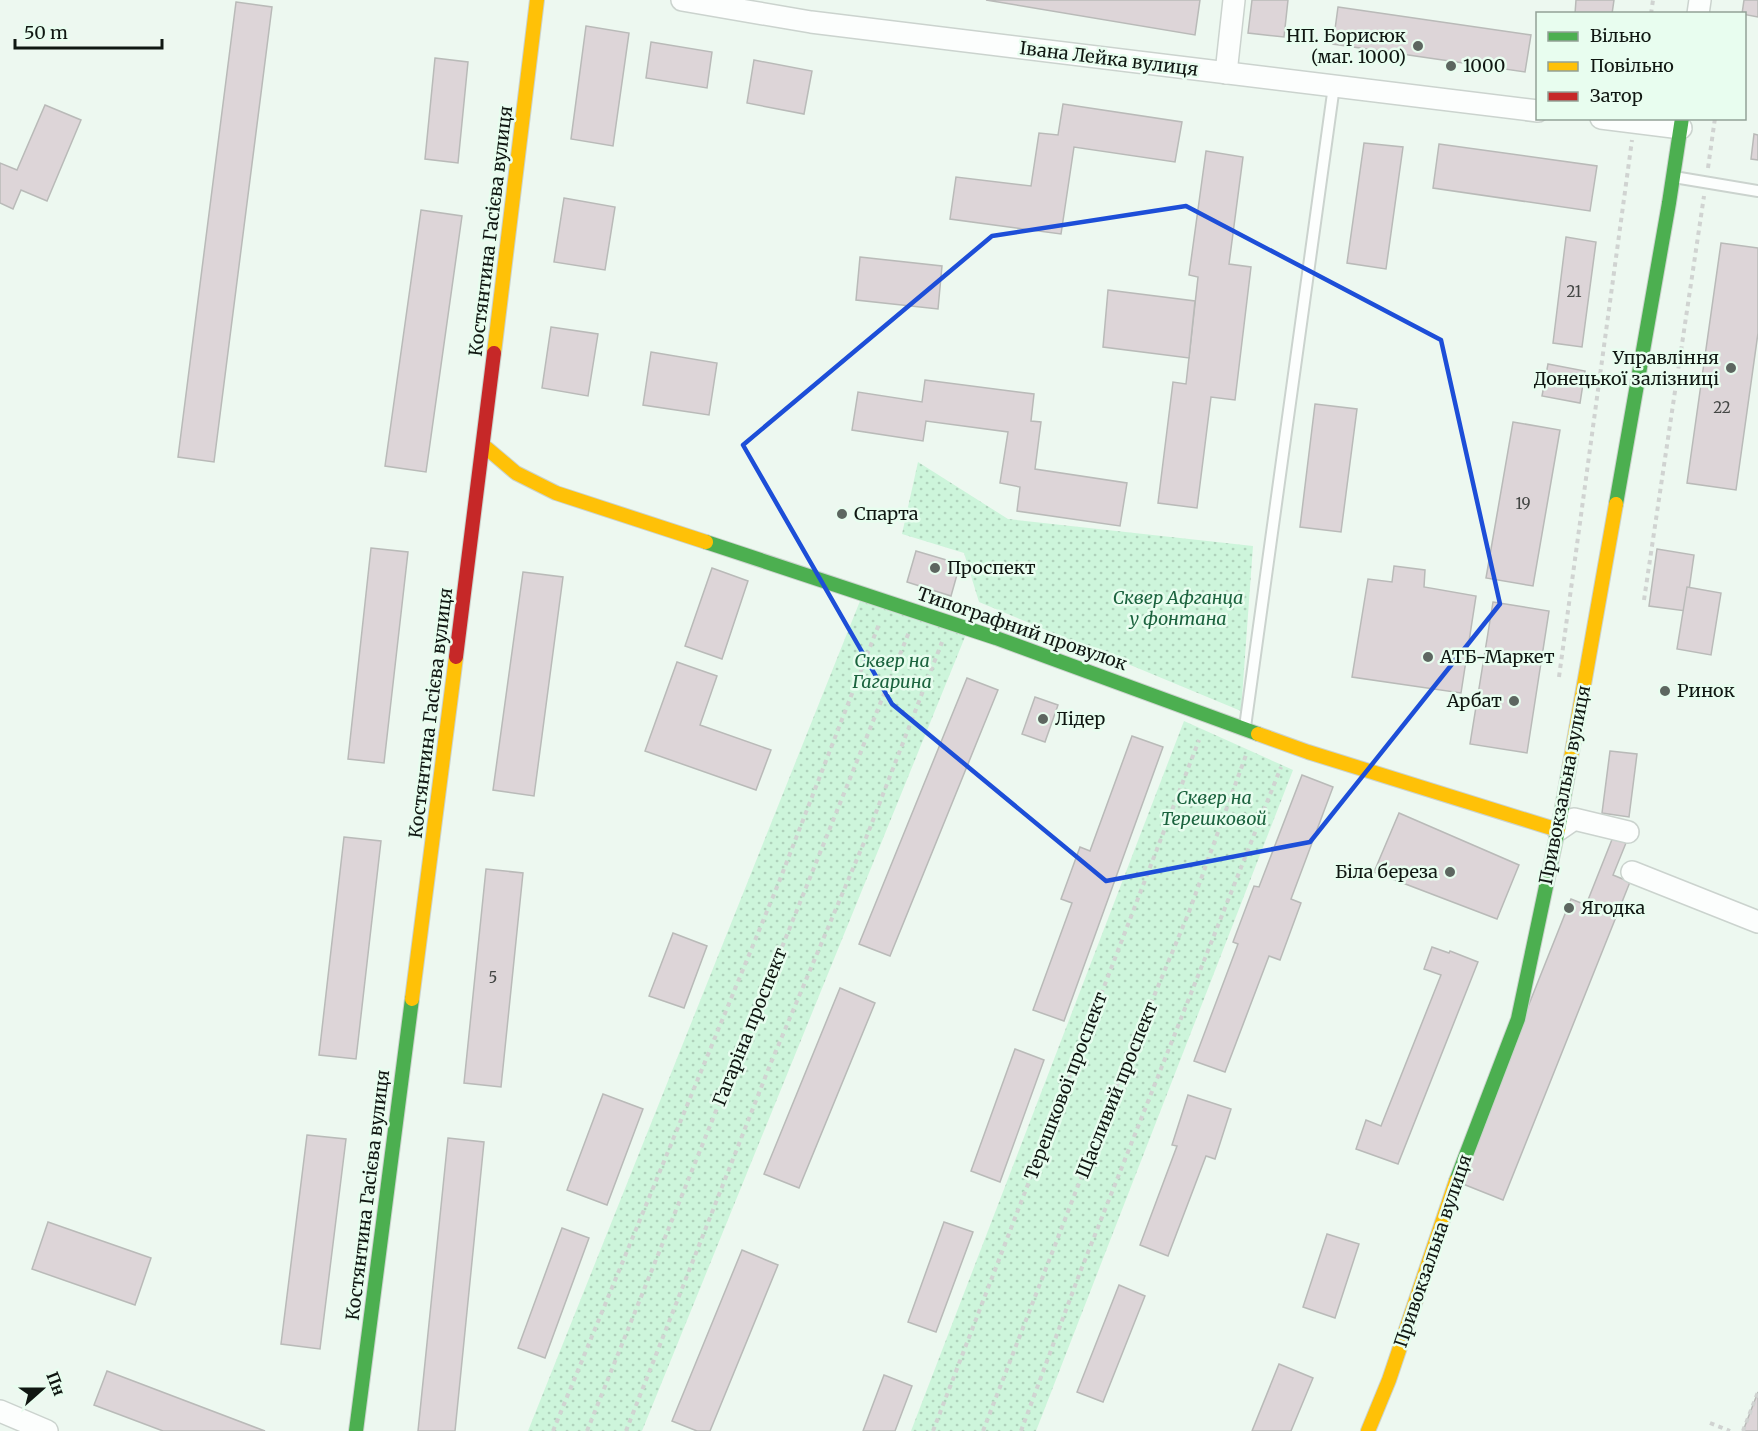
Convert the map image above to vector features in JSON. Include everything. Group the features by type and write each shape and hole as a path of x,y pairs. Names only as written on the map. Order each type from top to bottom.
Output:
{"street":[{"name":"Костянтина Гасієва вулиця","path":"356,1431 483,445 537,0"},
{"name":"Івана Лейка вулиця","path":"682,0 811,22 1536,111"},
{"path":"1226,73 1234,0"},
{"path":"1614,120 1634,123 1682,123"},
{"name":"Привокзальна вулиця","path":"1368,1431 1389,1380 1454,1187 1518,1019 1558,830 1682,123"},
{"name":"Типографний провулок","path":"483,445 516,473 556,493 996,638 1308,752 1558,830"},
{"path":"1558,830 1574,819 1628,832"},
{"path":"1632,872 1758,922"},
{"path":"0,1411 47,1431"}],"lane":[{"path":"1245,729 1334,86"},
{"path":"1674,177 1758,191"}],"path":[{"path":"1644,600 1715,120"},
{"path":"1558,684 1634,123"},
{"path":"553,1431 779,882 883,615"},
{"name":"Гагаріна проспект","path":"587,1431 913,623"},
{"path":"626,1431 770,1065 868,833 945,636"},
{"name":"Терешкової проспект","path":"933,1431 1199,740"},
{"name":"Щасливий проспект","path":"982,1431 1117,1085 1189,912 1249,748"},
{"path":"1021,1431 1079,1275 1282,765"},
{"path":"1743,1431 1758,1392"},
{"path":"1710,1423 1730,1431"}],"highlighted area":[{"path":"1186,206 1441,340 1500,604 1310,842 1106,881 892,704 743,445 992,236"}],"green space":[{"name":"Сквер Афганца у фонтана","path":"918,462 1008,519 1253,546 1241,711 979,602 964,553 902,534"},
{"name":"Сквер на Гагарина","path":"860,601 967,632 642,1431 528,1431"},
{"name":"Сквер на Терешковой","path":"1184,721 1293,770 1036,1431 911,1431"}],"building":[{"path":"986,0 1200,0 1195,35"},
{"path":"1252,0 1288,0 1284,37 1248,33"},
{"path":"1576,0 1614,0 1612,12 1575,12"},
{"path":"1744,0 1758,0 1758,17 1742,12"},
{"path":"236,2 272,7 214,462 178,457"},
{"path":"1338,7 1531,35 1525,72 1333,44"},
{"path":"586,26 629,33 613,146 571,139"},
{"path":"651,42 712,52 707,88 646,78"},
{"path":"435,58 468,62 458,163 425,159"},
{"path":"754,60 812,71 804,114 747,103"},
{"path":"1063,104 1182,122 1175,162 1074,147 1061,234 950,219 956,177 1031,186 1039,133 1058,135"},
{"path":"45,105 81,120 47,201 21,190 13,209 0,203 0,163 17,170"},
{"path":"1754,134 1758,135 1758,160 1751,159"},
{"path":"1364,143 1403,147 1386,269 1347,263"},
{"path":"1439,144 1597,166 1590,211 1433,188"},
{"path":"1206,151 1243,157 1229,264 1251,267 1235,400 1211,397 1197,508 1158,503 1173,382 1186,384 1198,277 1189,275"},
{"path":"564,198 615,207 605,270 554,262"},
{"path":"421,210 462,216 426,472 385,466"},
{"path":"1566,237 1596,242 1582,347 1553,343"},
{"path":"1721,243 1758,248 1758,333 1736,490 1687,483"},
{"path":"860,257 942,266 938,309 856,300"},
{"path":"1108,290 1195,301 1189,358 1103,347"},
{"path":"551,327 598,334 588,396 542,388"},
{"path":"651,352 717,363 709,415 643,405"},
{"path":"1548,364 1585,371 1580,403 1542,396"},
{"path":"925,380 1034,394 1031,421 1041,422 1035,469 1127,483 1120,526 1017,511 1020,487 1000,483 1008,432 926,421 923,441 852,430 858,392 922,402"},
{"path":"1315,404 1357,409 1341,532 1300,527"},
{"path":"1513,422 1560,430 1533,586 1486,578"},
{"path":"371,548 408,552 384,763 348,759"},
{"path":"1657,549 1694,555 1686,611 1649,606"},
{"path":"916,551 960,564 951,596 907,582"},
{"path":"1394,566 1425,570 1424,587 1476,596 1461,693 1352,677 1368,579 1392,582"},
{"path":"712,568 748,581 722,659 685,646"},
{"path":"523,572 563,577 534,796 493,790"},
{"path":"1687,587 1721,593 1711,655 1677,649"},
{"path":"1493,602 1549,611 1527,753 1470,744"},
{"path":"677,662 717,676 700,725 771,750 756,790 645,751"},
{"path":"967,678 998,690 890,956 859,944"},
{"path":"1035,697 1058,705 1045,742 1022,734"},
{"path":"1132,736 1163,747 1064,1021 1033,1010 1072,903 1061,899 1080,847 1090,851"},
{"path":"1610,751 1637,754 1629,817 1602,813"},
{"path":"1302,775 1333,787 1291,899 1301,903 1280,960 1269,956 1225,1072 1194,1061 1238,944 1233,942 1254,886 1259,887"},
{"path":"1399,813 1519,865 1497,919 1374,872"},
{"path":"344,837 381,841 356,1059 319,1055"},
{"path":"1613,837 1626,843 1613,875 1630,882 1503,1200 1458,1182 1571,899 1586,905"},
{"path":"486,869 523,873 501,1087 464,1083"},
{"path":"673,933 707,946 684,1008 649,996"},
{"path":"1432,947 1478,962 1398,1164 1356,1149 1366,1120 1381,1126 1441,975 1424,969"},
{"path":"840,988 875,1003 799,1188 764,1174"},
{"path":"1015,1049 1044,1060 1000,1182 971,1171"},
{"path":"603,1094 643,1109 607,1205 567,1190"},
{"path":"1188,1095 1231,1109 1215,1159 1206,1156 1168,1256 1140,1245 1177,1146 1172,1145"},
{"path":"307,1135 346,1139 320,1349 281,1344"},
{"path":"448,1138 484,1142 455,1431 418,1431"},
{"path":"48,1222 151,1258 135,1305 32,1269"},
{"path":"944,1222 973,1232 936,1332 908,1322"},
{"path":"562,1228 589,1238 545,1358 518,1348"},
{"path":"1327,1234 1359,1244 1335,1318 1303,1307"},
{"path":"742,1250 778,1265 710,1431 697,1431 672,1421"},
{"path":"1119,1285 1145,1296 1103,1402 1077,1392"},
{"path":"1279,1364 1313,1378 1291,1431 1252,1431"},
{"path":"107,1371 265,1431 163,1431 94,1405"},
{"path":"884,1375 912,1386 895,1431 863,1431"},
{"path":"1758,1392 1758,1431 1743,1431"}],"traffic: fast":[{"path":"1616,504 1682,120"},
{"path":"706,542 996,638 1258,734"},
{"path":"1456,1181 1518,1019 1569,769"},
{"path":"356,1431 412,999"}],"traffic: slow":[{"path":"494,353 537,0"},
{"path":"483,445 516,473 556,493 706,542"},
{"path":"1569,769 1616,504"},
{"path":"412,999 456,657"},
{"path":"1258,734 1308,752 1558,830"},
{"path":"1368,1431 1389,1380 1456,1181"}],"traffic: jam":[{"path":"456,657 494,353"}],"place":[{"name":"НП. Борисюк (маг. 1000)","path":"1418,46"},
{"name":"1000","path":"1451,66"},
{"name":"Управління Донецької залізниці","path":"1731,368"},
{"name":"Спарта","path":"842,514"},
{"name":"Проспект","path":"935,568"},
{"name":"АТБ-Маркет","path":"1428,657"},
{"name":"Ринок","path":"1665,691"},
{"name":"Арбат","path":"1514,701"},
{"name":"Лідер","path":"1043,719"},
{"name":"Біла береза","path":"1450,872"},
{"name":"Ягодка","path":"1569,908"}]}
